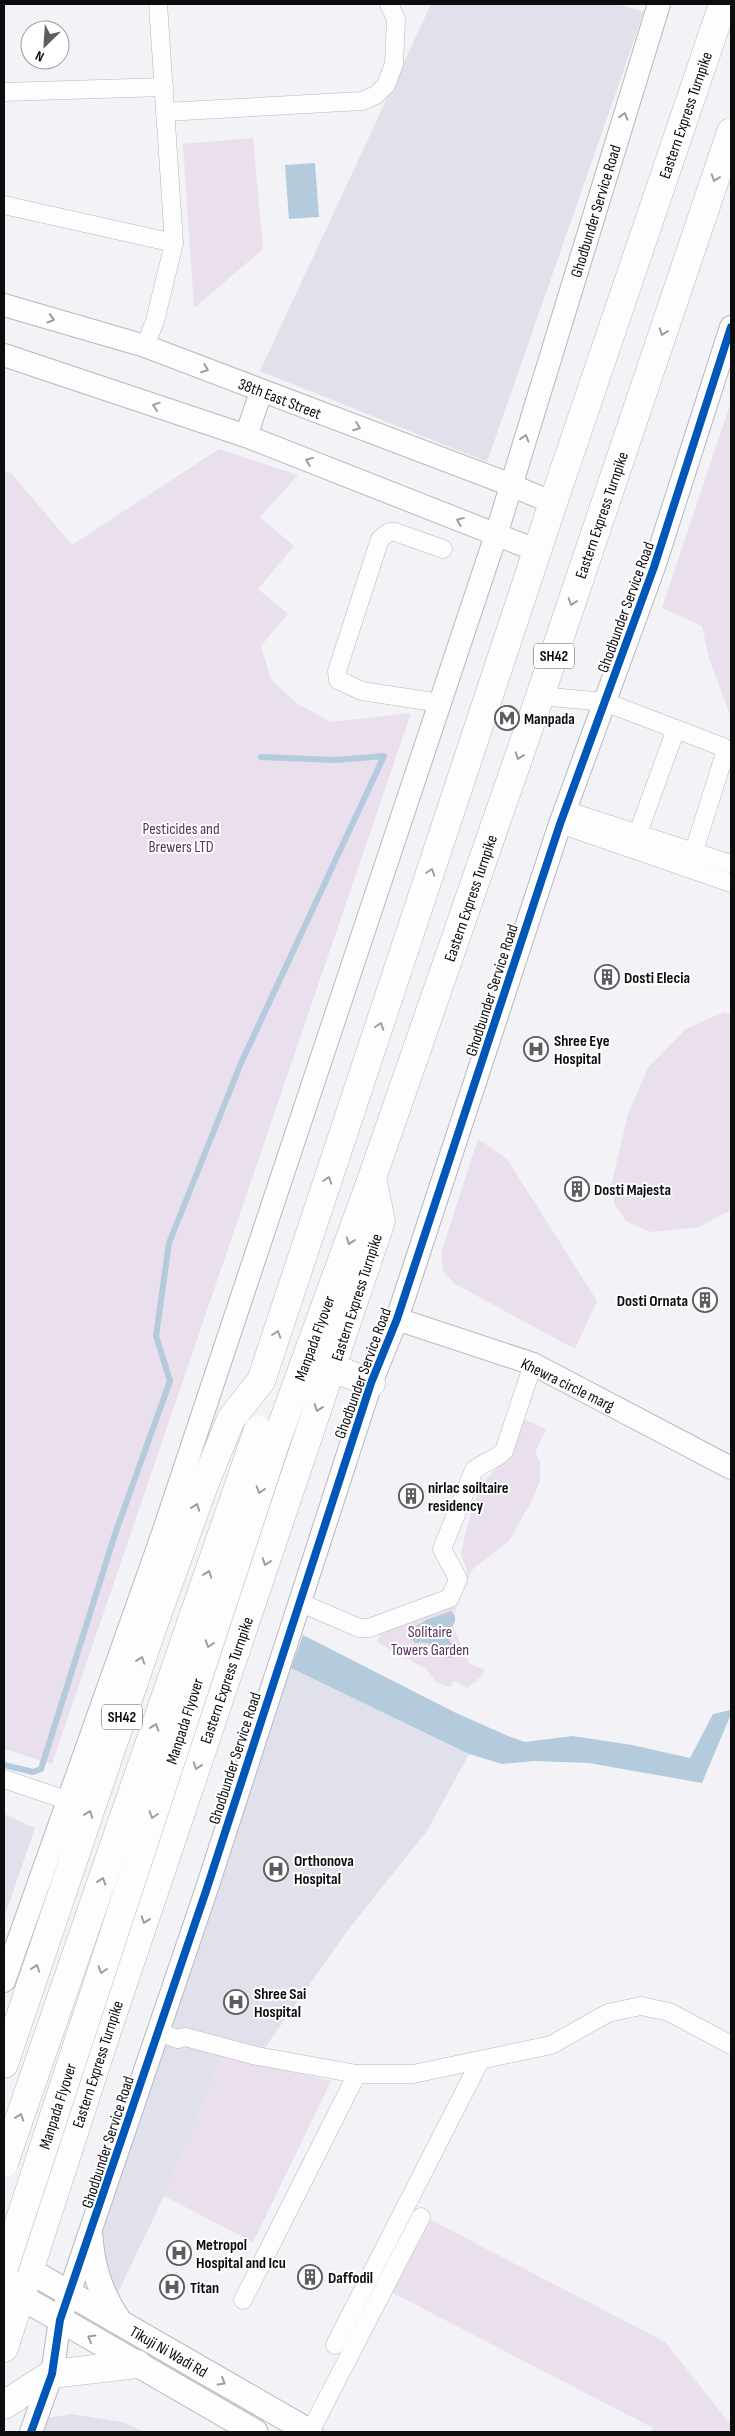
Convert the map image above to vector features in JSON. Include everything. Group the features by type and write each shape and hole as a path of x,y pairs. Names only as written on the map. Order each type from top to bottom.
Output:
{"main road":[{"name":"Eastern Express Turnpike","path":"4,2064 172,1539 231,1418 262,1380 553,503 723,4"},
{"name":"Eastern Express Turnpike","path":"4,2348 16,2269 108,2028 333,1368 381,1221 372,1178 540,696 731,132"},
{"name":"Manpada Flyover","path":"4,2163 267,1437 372,1178"},
{"path":"333,1368 371,1383"},
{"name":"Manpada Flyover","path":"16,2269 267,1437 262,1380"},
{"path":"26,1999 108,2028"},
{"path":"90,2238 91,2256 102,2292 121,2324"},
{"name":"Tikuji Ni Wadi Rd","path":"4,2256 16,2269 69,2294 310,2432"},
{"name":"Tikuji Ni Wadi Rd","path":"12,2292 255,2432"},
{"path":"4,2405 52,2374 137,2364"}],"street":[{"path":"146,346 155,321 174,243 158,4"},
{"path":"165,112 362,102 376,95 386,85 394,64 396,19 389,4"},
{"name":"Ghodbunder Service Road","path":"4,1981 69,1801 172,1539 440,703 496,535 659,4"},
{"path":"4,92 164,87"},
{"path":"4,205 174,243"},
{"name":"38th East Street","path":"4,305 146,346 261,392 511,485 553,503"},
{"name":"Ghodbunder Service Road","path":"31,2432 52,2374 60,2320 90,2238 371,1383 397,1319 563,817 654,567 731,327"},
{"path":"4,355 246,436 538,551"},
{"path":"246,436 261,392"},
{"path":"440,703 362,691 338,680 337,671 380,539 389,532 395,532 443,549"},
{"path":"540,696 605,702 723,747 725,753 694,851"},
{"path":"638,833 676,729"},
{"path":"563,817 638,833 731,864"},
{"path":"563,817 731,884"},
{"name":"Khewra circle marg","path":"397,1319 533,1364 731,1468"},
{"path":"300,1602 359,1628 369,1628 450,1598 458,1579 442,1549 474,1470 481,1464 500,1456 504,1451 533,1364"},
{"path":"4,1779 69,1801"},
{"path":"159,2029 180,2032 186,2037 257,2056 357,2074 414,2074 551,2045 608,2013 641,2006 668,2012 731,2044"},
{"path":"335,2345 480,2061"},
{"path":"243,2300 357,2074"},
{"path":"310,2432 421,2217"}],"shaded area":[{"path":"431,4 618,4 644,12 487,462 260,371"},
{"path":"291,1668 469,1754 427,1831 348,1930 264,2049 167,2027"},
{"path":"4,1814 35,1828 4,1918"},
{"path":"162,2036 223,2055 164,2196 113,2303 93,2239"},
{"path":"71,2414 122,2422 145,2432 37,2432 41,2419"}],"green space":[{"path":"253,138 263,249 194,308 183,144"},
{"path":"731,402 731,718 709,658 702,626 662,608"},
{"name":"Pesticides and Brewers LTD","path":"219,449 298,475 260,517 294,546 258,589 288,614 261,646 271,680 298,704 331,722 411,713 52,1764 4,1749 4,470 12,474 72,545"},
{"path":"724,1012 731,1015 731,1210 699,1227 651,1232 626,1221 615,1205 611,1186 628,1114 648,1068 686,1029"},
{"path":"478,1139 507,1159 597,1301 575,1349 455,1284 443,1271 441,1253"},
{"name":"Solitaire Towers Garden","path":"523,1419 546,1429 535,1453 540,1462 540,1481 531,1502 509,1541 472,1570 458,1601 452,1624 469,1663 485,1670 481,1677 467,1688 454,1681 450,1687 436,1682 426,1669 377,1642 382,1629 458,1595 467,1571 461,1553 469,1519 480,1487 496,1468 508,1459"},
{"path":"223,2055 331,2081 253,2242 164,2196"},
{"path":"429,2219 665,2342 731,2425 731,2432 651,2432 653,2428 391,2292"}],"water":[{"path":"315,163 319,217 289,219 285,165"},
{"path":"451,1611 455,1616 455,1622 446,1635 453,1646 453,1658 442,1657 431,1645 415,1643 411,1639 410,1630 426,1620"},
{"path":"303,1635 454,1712 525,1742 573,1736 632,1745 690,1758 713,1714 731,1710 731,1714 702,1783 589,1763 534,1761 502,1764 469,1754 291,1668"}],"waterway":[{"path":"4,1765 33,1772 41,1769 115,1534 170,1381 156,1336 169,1243 241,1063 384,756 335,760 261,757"}],"cycle path":[{"path":"31,2432 52,2374 60,2320 206,1891 371,1383 397,1319 560,824 654,567 731,327"}],"place":[{"name":"Manpada","path":"507,718"},
{"name":"Dosti Elecia","path":"607,977"},
{"name":"Shree Eye Hospital","path":"536,1049"},
{"name":"Dosti Majesta","path":"577,1189"},
{"name":"Dosti Ornata","path":"705,1300"},
{"name":"nirlac soiltaire residency","path":"411,1496"},
{"name":"Orthonova Hospital","path":"276,1869"},
{"name":"Shree Sai Hospital","path":"236,2002"},
{"name":"Metropol Hospital and Icu","path":"179,2253"},
{"name":"Daffodil","path":"310,2277"},
{"name":"Titan","path":"172,2287"}]}
